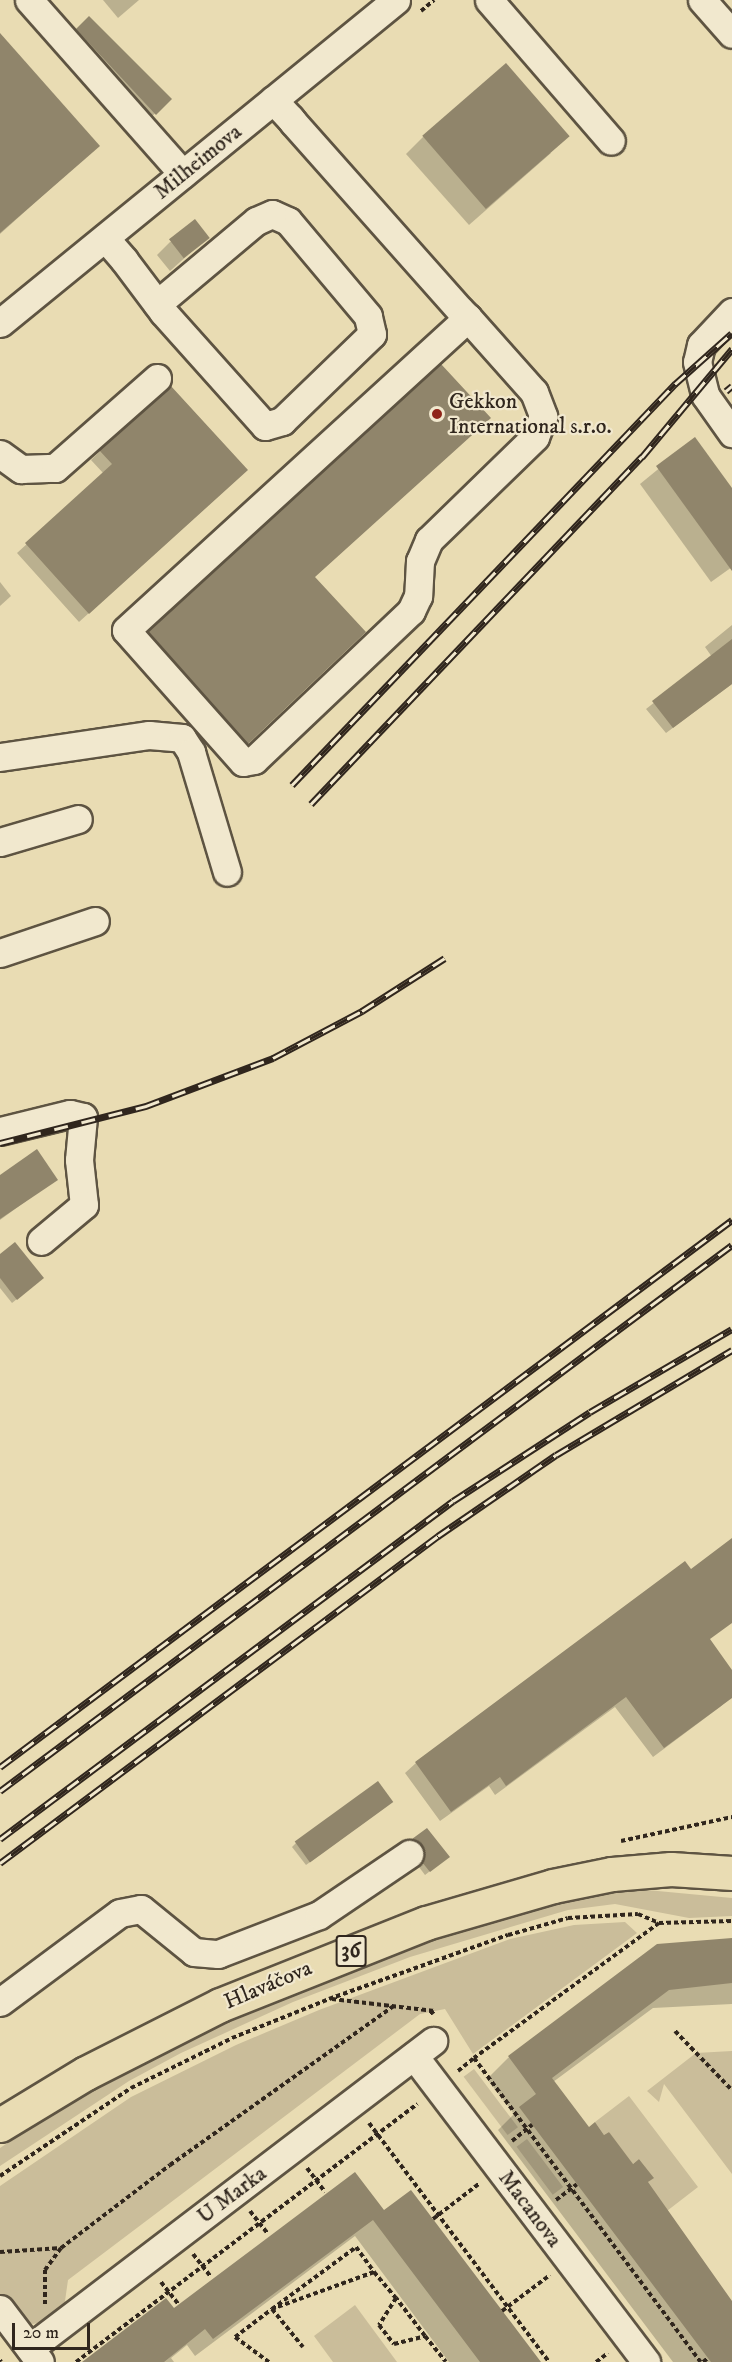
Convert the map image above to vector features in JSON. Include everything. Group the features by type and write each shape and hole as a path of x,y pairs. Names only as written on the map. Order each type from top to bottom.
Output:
{"main road":[{"name":"Hlaváčova","path":"0,2125 86,2073 220,2005 426,1923 553,1886 612,1874 671,1869 732,1873"}],"street":[{"path":"29,0 183,174"},
{"name":"Milheimova","path":"0,323 396,0"},
{"path":"489,0 611,141"},
{"path":"702,0 732,33"},
{"path":"273,100 468,318 539,399 543,416 540,430 429,540 420,561 418,596 411,611 254,760 243,762 126,630 468,318"},
{"path":"105,237 157,304 256,419 269,427 282,421 372,334 368,316 288,221 272,214 256,220 157,304"},
{"path":"732,312 701,345 697,362 705,395 732,433"},
{"path":"0,453 21,469 55,468 157,378"},
{"path":"0,757 149,735 182,738 191,752 227,872"},
{"path":"0,842 78,819"},
{"path":"0,953 95,921"},
{"path":"0,1131 70,1114 79,1113 83,1117 79,1160 84,1205 41,1241"},
{"path":"0,2002 120,1913 141,1909 194,1952 218,1954 319,1915 409,1854"},
{"name":"Macanova","path":"424,2049 439,2088 646,2362"},
{"name":"U Marka","path":"35,2355 60,2326 424,2049"},
{"path":"0,2309 35,2355"}],"path":[{"path":"619,1842 732,1817"},
{"path":"0,2176 131,2088 232,2038 328,1999 568,1918 638,1914 659,1923 732,1921"},
{"path":"75,2362 439,2088 474,2058 659,1923"},
{"path":"328,1999 435,2011 419,2022 424,2049"},
{"path":"60,2326 43,2301 45,2270 61,2248 170,2165 394,2006"},
{"path":"675,2031 732,2090"},
{"path":"474,2058 702,2362 708,2358"},
{"path":"378,2134 549,2362"},
{"path":"433,2219 500,2169"},
{"path":"269,2362 235,2337 356,2247 446,2362"},
{"path":"0,2252 61,2248"},
{"path":"502,2311 569,2260"},
{"path":"272,2309 374,2272"},
{"path":"396,2298 379,2325 394,2344 425,2336"},
{"path":"272,2309 303,2347"},
{"path":"596,2362 611,2350"}],"shaded area":[{"path":"647,1890 732,1898 732,1916 689,1918 615,1904 568,1910 410,1957 293,2002 181,2053 129,2081 0,2166 0,2148 53,2113 140,2064 261,2007 402,1950 549,1906 610,1892"},
{"path":"625,1922 637,1933 473,2054 445,2009 420,2014 68,2280 64,2308 47,2321 33,2324 23,2321 0,2296 0,2186 131,2097 236,2045 319,2010 510,1939 574,1925"},
{"path":"732,2051 732,2174 664,2084 659,2102 647,2091 696,2053"},
{"path":"474,2069 518,2127 508,2135 464,2077"},
{"path":"629,2096 698,2187 663,2214 643,2187 653,2177 639,2159 628,2168 609,2132 604,2135 595,2122"},
{"path":"527,2139 563,2187 553,2195 517,2147"},
{"path":"355,2305 397,2362 333,2362 314,2336"}],"building":[{"path":"89,16 172,99 156,115 76,29"},
{"path":"0,33 100,146 0,233"},
{"path":"506,63 570,136 486,209 422,136"},
{"path":"195,219 210,238 184,258 169,239"},
{"path":"441,364 491,418 315,577 366,632 248,744 148,631"},
{"path":"170,385 248,470 89,614 25,543 112,464 99,450"},
{"path":"695,437 732,488 732,571 656,466"},
{"path":"732,639 732,684 673,728 652,701"},
{"path":"37,1149 58,1180 0,1219 0,1175"},
{"path":"15,1242 44,1278 17,1300 0,1278 0,1254"},
{"path":"732,1538 732,1623 710,1639 732,1670 732,1698 664,1748 626,1697 506,1786 500,1777 451,1812 415,1762 685,1561 691,1569"},
{"path":"378,1781 393,1802 310,1863 295,1842"},
{"path":"427,1828 450,1857 430,1872 422,1862 422,1846 412,1839"},
{"path":"732,1938 732,1983 669,1990 552,2078 589,2127 595,2122 604,2135 609,2132 633,2164 639,2159 654,2178 648,2182 732,2301 732,2362 711,2362 519,2107 536,2094 508,2056 657,1944"},
{"path":"355,2172 384,2210 411,2190 541,2362 480,2362 373,2220 213,2339 205,2329 164,2362 82,2362 166,2298 174,2308"}],"railway":[{"path":"292,785 675,384 732,333"},
{"path":"311,804 642,457 732,349"},
{"path":"726,391 732,386"},
{"path":"0,1143 146,1106 273,1058 362,1011 445,958"},
{"path":"0,1767 732,1220"},
{"path":"0,1791 732,1245"},
{"path":"0,1839 453,1501 590,1412 732,1329"},
{"path":"0,1863 438,1536 556,1455 732,1350"}],"place":[{"name":"Gekkon International s.r.o.","path":"437,414"}]}
